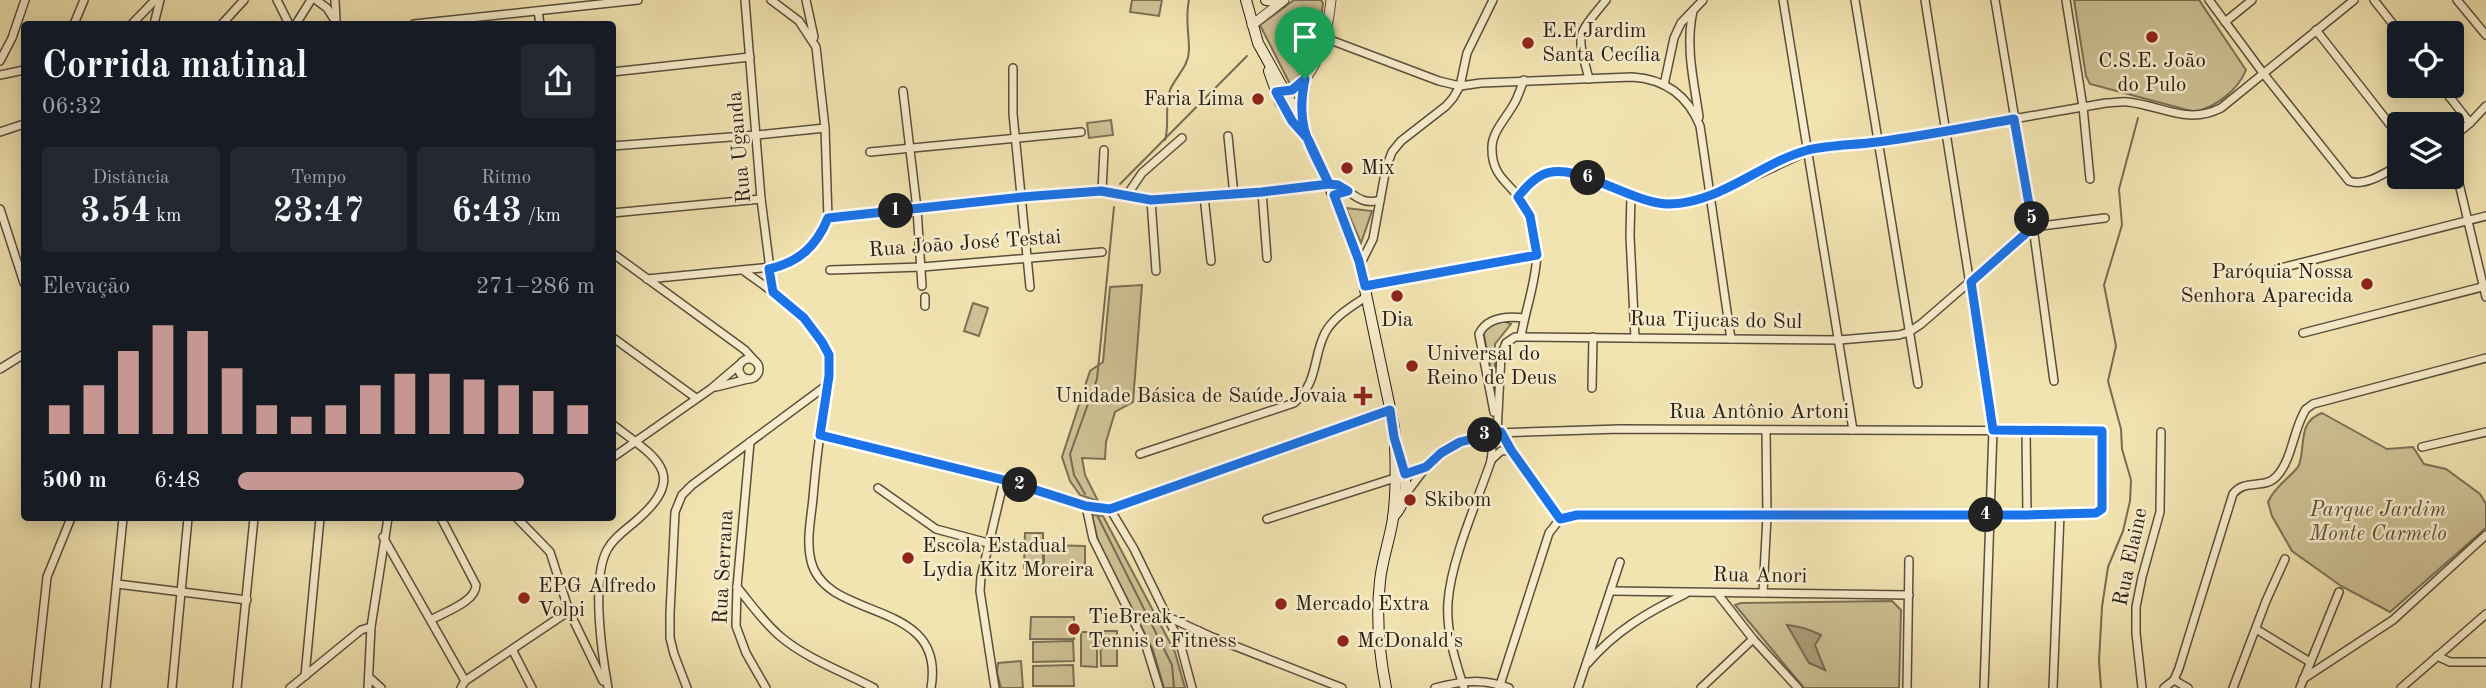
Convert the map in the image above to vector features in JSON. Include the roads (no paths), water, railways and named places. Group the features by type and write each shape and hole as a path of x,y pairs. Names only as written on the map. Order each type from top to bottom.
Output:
{"main road":[{"path":"1246,0 1252,25 1292,121 1308,139"},
{"path":"1266,0 1283,1"},
{"path":"1302,123 1305,79"},
{"path":"1281,92 1302,123 1334,195 1360,265 1390,410 1400,475 1407,481 1400,494 1398,512 1393,517 1380,581 1378,609 1386,688"}],"street":[{"path":"0,61 12,38 25,0"},
{"path":"75,21 83,0"},
{"path":"135,21 155,0"},
{"path":"155,21 160,0"},
{"path":"225,21 244,0"},
{"path":"277,0 288,21"},
{"path":"298,21 318,2 334,0 336,21"},
{"path":"443,21 638,0"},
{"name":"Rua Uganda","path":"745,0 761,200 773,292"},
{"path":"771,0 799,21 816,47"},
{"path":"647,279 781,266 804,255 821,234 828,218 825,128 816,47 806,0"},
{"path":"1281,92 1297,87 1305,79 1325,38 1330,0"},
{"path":"1360,265 1373,239 1392,152 1401,141 1446,106 1460,86 1467,53 1493,0"},
{"path":"1589,79 1580,38 1583,29 1605,0"},
{"path":"1664,85 1674,38 1681,23 1703,0"},
{"path":"1778,0 1785,12"},
{"path":"1783,0 1853,430"},
{"path":"1855,0 1918,384"},
{"path":"1925,0 1993,430 1984,688"},
{"path":"1994,0 2033,227 2054,381"},
{"path":"2066,0 2083,107 2090,179"},
{"path":"2209,0 2346,178 2352,183 2360,183 2387,171"},
{"path":"2225,22 2252,0"},
{"path":"1518,197 1541,175 1562,171 1578,174 1651,203 1682,203 1710,197 1808,150 1879,142 2083,107 2128,102 2200,116 2221,108 2354,0"},
{"path":"2374,0 2391,21"},
{"path":"2457,0 2486,35"},
{"path":"1252,25 1283,1"},
{"path":"318,2 334,21"},
{"path":"1693,10 1689,46 1731,339"},
{"path":"538,11 540,21"},
{"path":"2316,30 2387,121"},
{"path":"1325,38 1439,81 1460,86 1524,80 1645,78 1664,85 1686,101 1700,126"},
{"path":"616,72 750,57"},
{"path":"1013,68 1015,139 1030,287"},
{"path":"0,75 21,71"},
{"path":"1463,685 1450,639 1448,602 1456,565 1491,461 1496,433 1501,355 1506,343 1521,336 1536,277 1537,255 1530,216 1500,176 1495,166 1492,146 1493,138 1516,101 1524,80"},
{"path":"903,91 917,209 922,286"},
{"path":"2450,98 2470,123"},
{"path":"2464,128 2486,106"},
{"path":"0,132 21,125"},
{"path":"616,146 825,128"},
{"path":"870,152 1081,132"},
{"path":"1228,136 1234,194"},
{"path":"1127,195 1142,173 1182,138"},
{"path":"1101,191 1104,150"},
{"path":"828,218 1101,191 1151,200 1329,184 1338,185 1366,202 1380,200"},
{"path":"2460,189 2486,298"},
{"path":"1334,195 1348,191"},
{"path":"1262,192 1267,258"},
{"path":"1630,195 1635,338"},
{"path":"1204,196 1211,261"},
{"path":"616,213 761,200"},
{"path":"1151,200 1156,271"},
{"path":"0,209 21,274"},
{"path":"2277,269 2486,216"},
{"path":"1909,332 2033,227 2105,218"},
{"name":"Rua João José Testai","path":"830,270 922,267 1102,252"},
{"path":"1140,454 1294,403 1312,381 1330,325 1366,291 1537,255"},
{"path":"616,256 745,349 758,365 759,372 755,377 712,388"},
{"path":"744,271 804,318 827,349 830,362 828,385 809,535 813,568 817,577 831,591 879,611 917,634 928,653 931,667 930,688"},
{"path":"2302,333 2485,286"},
{"path":"925,297 925,306"},
{"path":"1496,423 1479,334 1483,326 1493,320 1524,318"},
{"name":"Rua Tijucas do Sul","path":"1521,336 1839,340 1909,332"},
{"path":"1592,388 1593,337"},
{"path":"616,340 696,398"},
{"path":"729,340 741,363 740,374 748,379"},
{"path":"0,369 21,356"},
{"path":"2164,688 2174,680 2179,668 2234,494 2242,485 2266,484 2276,477 2283,466 2302,414 2313,404 2486,358"},
{"path":"616,455 712,388 741,363 754,360"},
{"path":"687,688 670,638 675,512 682,495 828,385"},
{"path":"820,435 1004,480 1086,506 1110,509 1390,410"},
{"path":"607,688 599,636 601,571 607,550 615,539 654,504 664,484 662,466 616,427"},
{"name":"Rua Antônio Artoni","path":"1400,494 1441,453 1460,442 1496,433 1620,429 2102,431 2102,509 2099,513 2060,514"},
{"path":"2026,430 2027,515"},
{"path":"1763,593 1767,516 1766,431"},
{"name":"Rua Elaine","path":"2142,688 2136,607 2141,578 2160,512 2161,432"},
{"path":"2422,447 2486,432"},
{"path":"1496,433 1560,519"},
{"name":"Rua Serrana","path":"750,442 736,618 738,634 766,688"},
{"path":"1491,461 1501,451 1511,450"},
{"name":"Rua Antônio Artoni","path":"1267,519 1426,467"},
{"path":"995,688 980,591 982,569 1004,480"},
{"path":"878,488 936,529 988,543"},
{"path":"1086,506 1093,539 1146,646 1159,688"},
{"path":"1110,509 1134,548 1180,643 1192,688"},
{"path":"1499,686 1549,533 1560,519 1577,515 2060,514 2053,688"},
{"path":"35,688 47,577 70,521"},
{"path":"106,688 124,521"},
{"path":"172,688 188,521"},
{"path":"237,688 254,521"},
{"path":"305,676 320,521"},
{"path":"368,688 371,627 387,521"},
{"path":"431,620 471,597 476,588 442,521"},
{"path":"524,521 550,552 569,611 607,688"},
{"path":"2303,679 2393,620 2486,534"},
{"path":"383,537 431,620 462,685 569,611"},
{"path":"2233,688 2286,559"},
{"path":"1907,688 1909,560"},
{"path":"1578,688 1620,562"},
{"path":"117,584 247,600"},
{"path":"737,587 783,638 800,650 874,688"},
{"name":"Rua Anori","path":"1611,592 1909,595"},
{"path":"1586,667 1604,644 1632,622 1688,592"},
{"path":"2300,688 2339,592"},
{"path":"1717,593 1753,639 1798,688"},
{"path":"2401,688 2486,614"},
{"path":"1166,616 1342,688"},
{"path":"290,688 353,637 371,627"},
{"path":"2256,629 2310,662"},
{"path":"1180,643 1199,631"},
{"path":"585,643 599,636"},
{"path":"353,637 370,638"},
{"path":"1701,688 1753,639"},
{"path":"513,651 533,688"},
{"path":"2437,656 2450,662 2486,662"},
{"path":"369,677 382,688"},
{"path":"2174,680 2188,688"},
{"path":"1435,688 1463,685 1509,688"}],"waterway":[{"path":"1165,140 1168,96 1188,56 1189,0"},
{"path":"1120,184 1247,56"},
{"path":"2101,688 2099,661 2102,607 2108,567 2123,531 2130,501 2131,480 2108,381 2116,346 2104,285 2122,225 2119,189 2138,118"},
{"path":"1085,494 1074,475 1070,454 1097,379 1114,207"},
{"path":"1097,515 1172,665 1174,688"}],"place":[{"name":"C.S.E. João do Pulo","path":"2152,37"},
{"name":"E.E Jardim Santa Cecília","path":"1528,43"},
{"name":"Faria Lima","path":"1258,99"},
{"name":"Mix","path":"1347,168"},
{"name":"Paróquia Nossa Senhora Aparecida","path":"2367,284"},
{"name":"Dia","path":"1397,296"},
{"name":"Universal do Reino de Deus","path":"1412,366"},
{"name":"Unidade Básica de Saúde Jovaia","path":"1363,396"},
{"name":"Skibom","path":"1410,500"},
{"name":"Escola Estadual Lydia Kitz Moreira","path":"908,558"},
{"name":"EPG Alfredo Volpi","path":"524,598"},
{"name":"Mercado Extra","path":"1281,604"},
{"name":"TieBreak - Tennis e Fitness","path":"1074,629"},
{"name":"McDonald's","path":"1343,641"}],"park label":[{"name":"Parque Jardim Monte Carmelo","path":"2378,522"}]}
